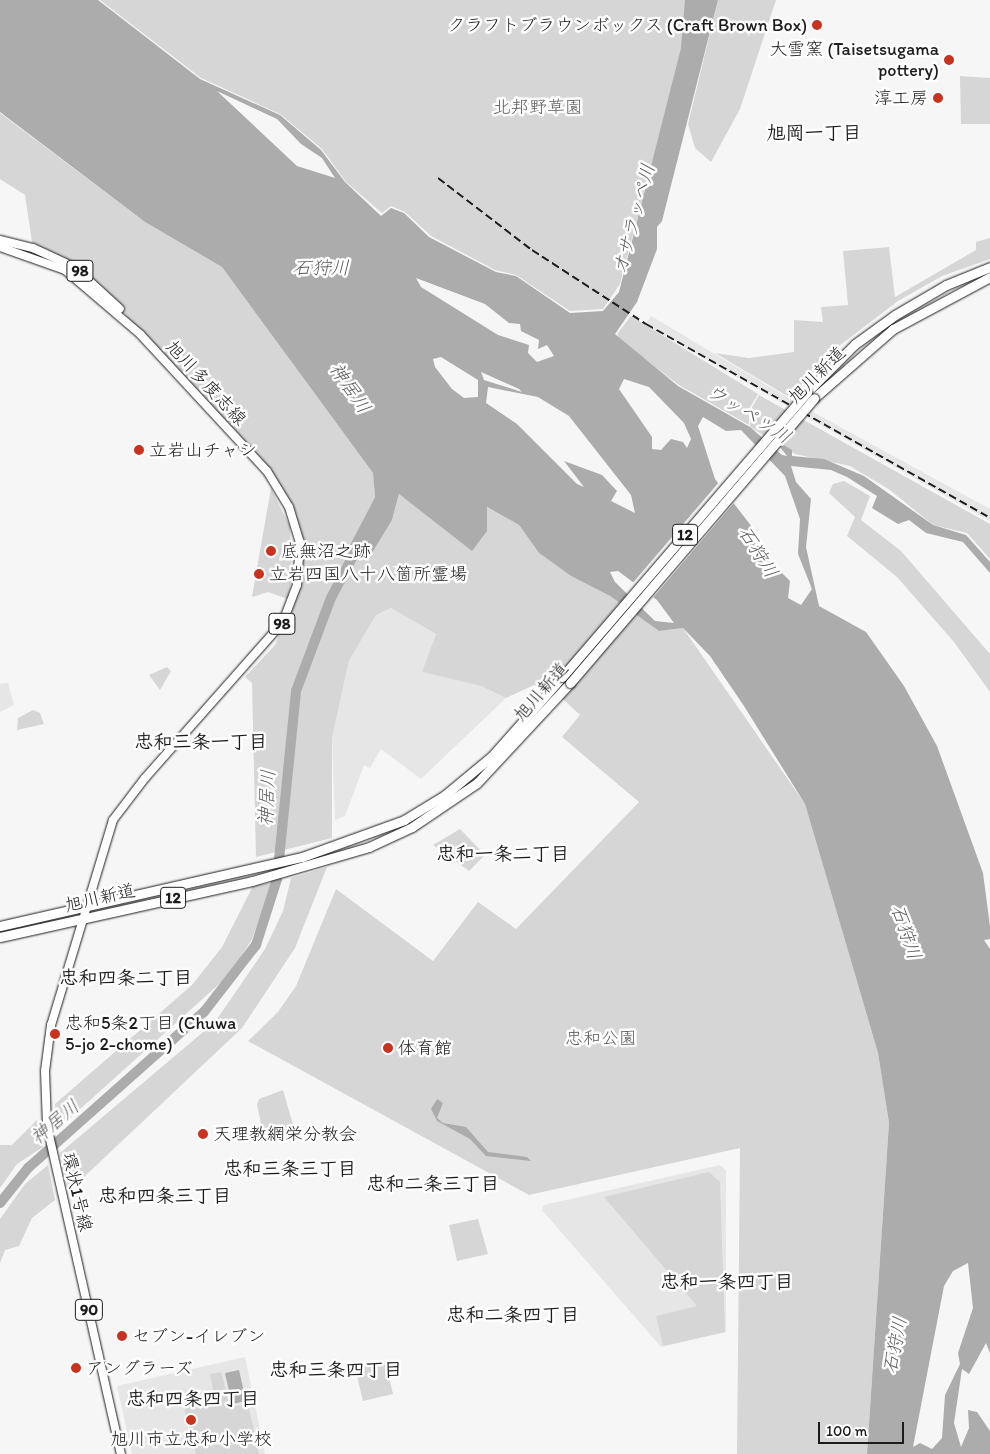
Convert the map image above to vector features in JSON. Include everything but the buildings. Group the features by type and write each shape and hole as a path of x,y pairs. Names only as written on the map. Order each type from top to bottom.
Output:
{"highway":[{"name":"旭川新道","path":"0,937 301,869 369,847 448,804 500,762 566,680 807,392 855,344 895,315 946,285 990,267"},
{"name":"旭川新道","path":"0,926 302,858 404,820 444,795 492,756 566,680 814,398 893,329 990,277"}],"main road":[{"name":"旭川多度志線","path":"0,240 33,248 74,267 108,295 140,334 279,487 296,525 300,564 291,606 270,640 145,778 113,820 84,908"},
{"name":"旭川多度志線","path":"0,247 65,270 140,334"},
{"name":"環状1号線","path":"84,908 47,1047 47,1126 121,1454"}],"shaded area":[{"path":"651,316 802,406 990,509 990,521 645,325"},
{"path":"391,608 436,634 423,672 481,686 506,698 421,779 381,749 370,768 364,765 345,816 335,820 332,738 349,661 376,615"},
{"path":"8,683 14,705 0,712 0,684"},
{"path":"720,1165 726,1170 726,1332 661,1347 542,1210 544,1205"},
{"name":"旭川市立忠和小学校","path":"245,1357 265,1454 132,1454 117,1386"}],"green space":[{"name":"北邦野草園","path":"100,0 695,0 620,284 603,309 570,311 516,275 495,270 431,236 405,212 391,206 382,213 346,182 322,149 280,114 201,78"},
{"path":"718,0 776,0 740,109 711,162 695,148 688,124"},
{"path":"960,76 990,78 990,124 961,124"},
{"name":"忠和公園","path":"0,113 145,222 222,267 373,473 375,497 350,545 392,520 399,494 472,550 486,507 519,525 539,553 571,576 610,596 659,631 683,628 805,804 878,1053 889,1123 867,1454 737,1454 740,1148 529,1195 248,1041 278,1012 296,986 336,889 433,961 478,902 516,929 639,802 562,737 580,715 564,700 534,685 506,698 481,686 422,672 436,634 391,608 376,615 349,661 332,738 332,838 256,857 252,683 245,677 275,645 291,606 300,542 279,487 108,295 92,280 33,248 25,195 0,179"},
{"path":"990,238 990,259 942,276 898,301 839,346 789,397 715,353 749,358 794,352 794,320 823,322 821,307 848,305 843,251 889,247 895,297 976,250 976,242"},
{"path":"631,316 758,394 749,409 749,425 679,385 621,341 617,334"},
{"path":"759,395 990,524 990,559 967,533 933,525 890,490 850,466 795,454 750,427 751,409"},
{"path":"844,481 870,496 861,520 901,551 990,654 990,692 954,642 897,577 847,536 855,517 829,493 833,484"},
{"path":"271,488 290,527 292,578 288,599 268,592 252,597"},
{"path":"167,667 171,671 160,690 149,675"},
{"path":"33,710 40,713 44,724 17,730 18,718"},
{"path":"460,829 485,855 469,871 433,845"},
{"path":"327,867 295,948 242,1028 69,1191 60,1153 215,1022 265,949 283,911 291,878"},
{"path":"274,882 251,941 228,976 58,1129 55,1104 192,985 222,947 253,886"},
{"path":"283,1090 296,1135 265,1142 257,1105 259,1099"},
{"path":"37,1120 43,1147 17,1164 0,1188 0,1145 12,1145"},
{"path":"48,1165 55,1200 32,1218 19,1246 5,1250 0,1263 0,1219 25,1184"},
{"path":"709,1172 720,1182 725,1332 663,1346 656,1316 697,1306 604,1197"},
{"path":"478,1219 488,1254 457,1261 449,1225"},
{"path":"385,1361 393,1394 363,1401 355,1368"},
{"path":"221,1372 230,1407 248,1404 259,1454 196,1454 184,1408 215,1400 210,1374"}],"water":[{"name":"石狩川","path":"0,0 98,0 200,79 280,115 321,150 345,182 381,216 391,208 404,213 429,237 496,272 516,276 570,313 603,311 619,292 681,48 685,0 718,0 662,221 657,227 657,249 637,302 615,334 678,386 750,427 782,455 787,456 780,447 784,445 792,450 792,456 824,459 864,476 933,525 966,535 990,562 990,573 963,542 926,533 909,520 898,524 872,508 877,496 847,477 831,470 791,466 796,482 811,499 806,547 819,606 866,632 904,686 937,746 983,873 990,926 990,939 984,940 990,949 990,1353 986,1343 969,1374 962,1369 954,1423 961,1447 969,1428 968,1410 977,1412 990,1431 990,1454 867,1454 889,1123 878,1053 805,804 744,706 710,656 683,628 659,631 610,596 571,576 539,553 519,525 487,507 487,531 472,551 399,494 392,520 370,556 350,545 375,497 373,473 222,267 145,222 0,112","holes":["217,91 277,119 301,144 322,158 335,178 297,166","416,278 485,304 509,323 520,324 521,331 539,340 538,349 547,345 554,356 537,362 528,353 529,345 498,335 421,287","441,357 478,380 478,397 464,398 452,389 435,367 433,359","481,372 519,389 522,392 484,380","624,379 649,387 684,423 691,439 687,448 683,442 671,439 661,450 652,449 652,437 619,389","488,387 538,397 569,416 631,495 635,513 611,501 617,491 602,475 564,461 584,487 577,484 517,424 486,403","703,417 726,431 741,430 785,476 800,519 798,554 812,589 801,605 788,598 790,581 762,553 749,534 752,527 715,479 698,426","618,571 657,600 674,623 655,621 615,582 610,572","968,1263 973,1308 958,1353 960,1364 945,1395 942,1438 932,1449 920,1443 913,1447 944,1286 953,1271"]},
{"path":"437,1099 443,1103 437,1118 443,1123 466,1127 488,1152 527,1157 531,1161 486,1156 470,1139 437,1121 431,1109"},
{"path":"239,1370 246,1401 232,1404 225,1373"}],"pier":[{"path":"720,481 734,503 652,599 631,585"}],"waterway":[{"name":"神居川","path":"0,1203 28,1168 204,1012 256,945 277,879 296,691 331,598 362,539"}],"railway":[{"path":"438,178 532,250 646,324 990,518"}],"place":[{"name":"クラフトブラウンボックス (Craft Brown Box)","path":"817,25"},
{"name":"大雪窯 (Taisetsugama pottery)","path":"949,60"},
{"name":"淳工房","path":"938,98"},
{"name":"立岩山チャシ","path":"139,450"},
{"name":"底無沼之跡","path":"271,551"},
{"name":"立岩四国八十八箇所霊場","path":"259,574"},
{"name":"忠和5条2丁目 (Chuwa 5-jo 2-chome)","path":"55,1034"},
{"name":"体育館","path":"388,1048"},
{"name":"天理教網栄分教会","path":"203,1134"},
{"name":"セブン-イレブン","path":"122,1336"},
{"name":"アングラーズ","path":"76,1368"},
{"name":"旭川市立忠和小学校","path":"191,1420"}],"district":[{"name":"旭岡一丁目","path":"814,133"},
{"name":"忠和三条一丁目","path":"201,742"},
{"name":"忠和一条二丁目","path":"503,854"},
{"name":"忠和四条二丁目","path":"126,978"},
{"name":"忠和三条三丁目","path":"290,1169"},
{"name":"忠和二条三丁目","path":"433,1184"},
{"name":"忠和四条三丁目","path":"165,1196"},
{"name":"忠和一条四丁目","path":"727,1282"},
{"name":"忠和二条四丁目","path":"513,1315"},
{"name":"忠和三条四丁目","path":"336,1370"},
{"name":"忠和四条四丁目","path":"193,1399"}],"water label":[{"name":"オサラッペ川","path":"634,219"},
{"name":"ウッペツ川","path":"749,414"}]}
